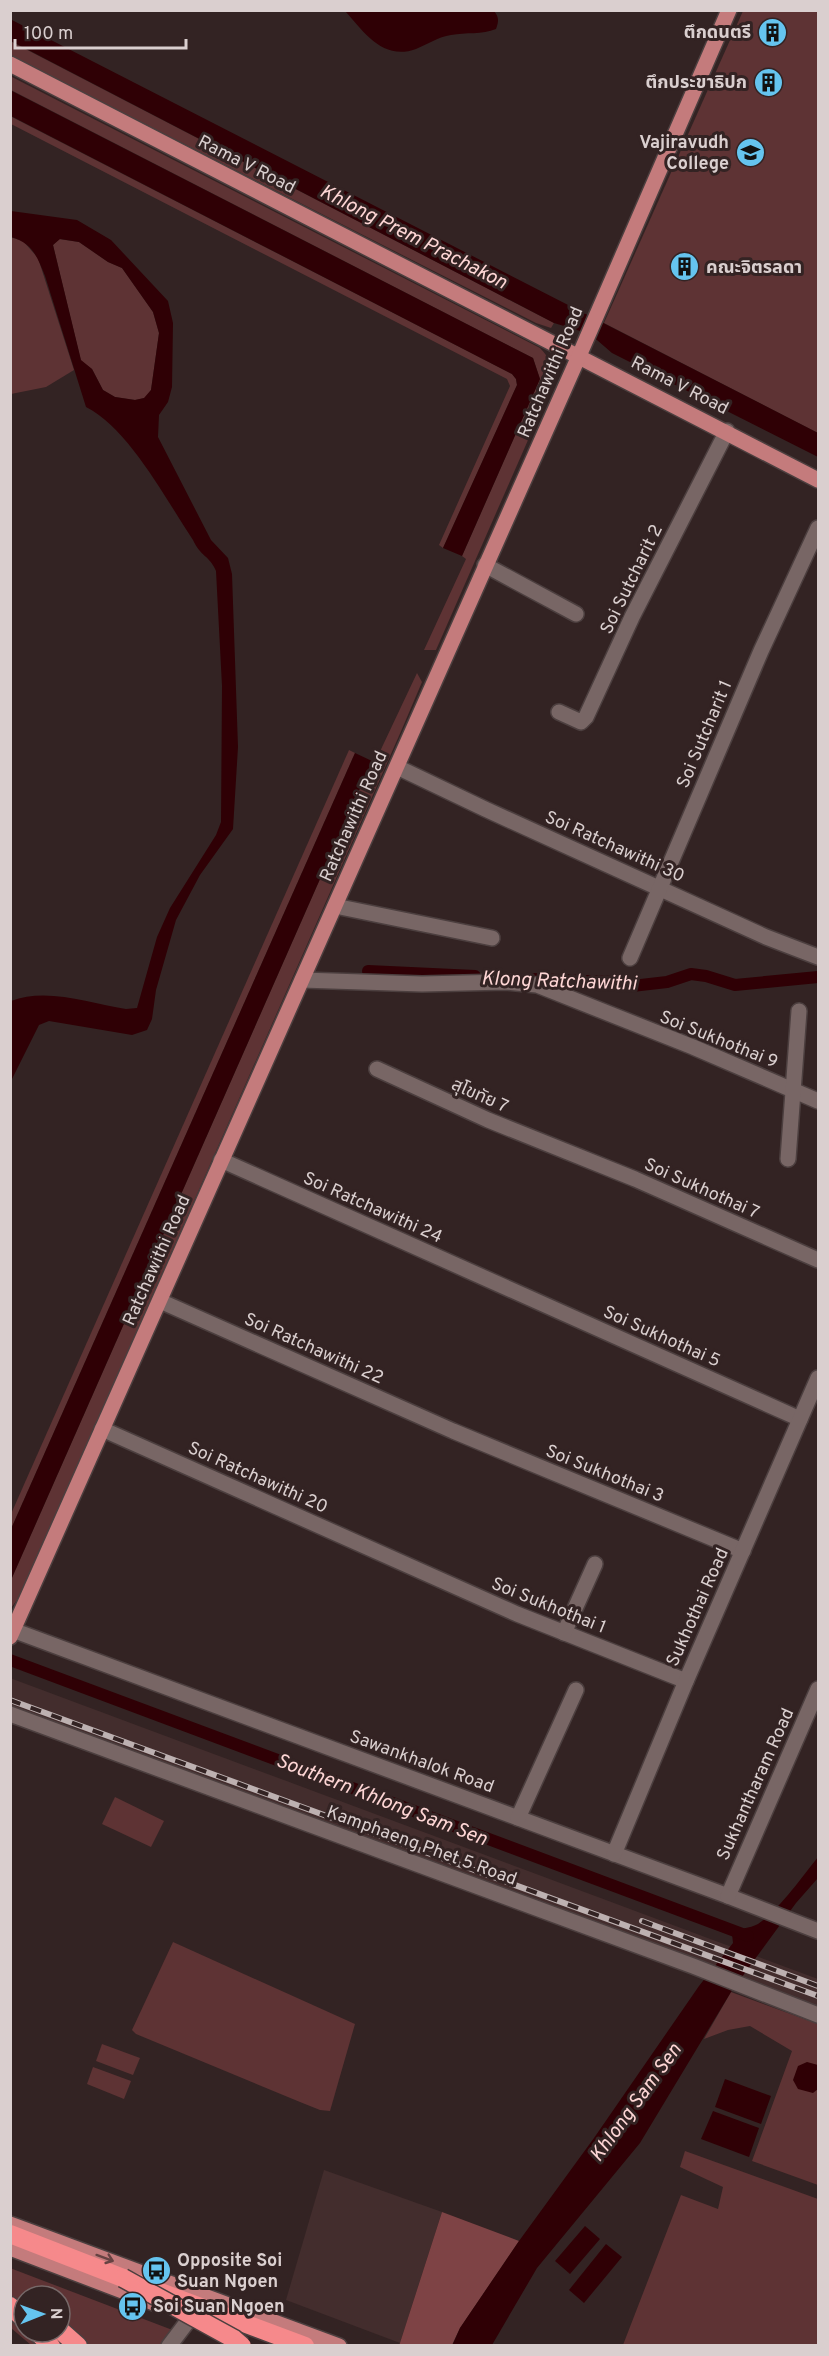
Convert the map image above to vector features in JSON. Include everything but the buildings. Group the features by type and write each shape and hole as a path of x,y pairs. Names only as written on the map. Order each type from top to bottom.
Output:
{"highway":[{"path":"10,2234 305,2346"},
{"path":"123,2278 234,2339 242,2346"}],"main road":[{"name":"Ratchawithi Road","path":"11,1632 588,336 729,10"},
{"name":"Rama V Road","path":"10,64 819,480"},
{"path":"10,2224 339,2346"},
{"path":"10,2248 190,2317 285,2346"}],"street":[{"name":"Soi Sutcharit 2","path":"559,712 581,722 586,717 632,617 727,431"},
{"name":"Soi Sutcharit 1","path":"630,958 761,651 819,528"},
{"path":"485,565 576,614"},
{"name":"Soi Ratchawithi 30","path":"397,767 766,937 819,957"},
{"path":"335,906 492,938"},
{"name":"Soi Sukhothai 9","path":"302,980 422,984 506,982 537,985 693,1047 819,1101"},
{"path":"788,1159 799,1011"},
{"name":"สุโขทัย 7","path":"377,1069 488,1120 569,1153"},
{"name":"Soi Sukhothai 7","path":"569,1153 635,1179 819,1260"},
{"name":"Soi Ratchawithi 24","path":"221,1160 508,1289"},
{"name":"Soi Sukhothai 5","path":"508,1289 800,1419"},
{"name":"Soi Ratchawithi 22","path":"160,1301 453,1431"},
{"name":"Sukhothai Road","path":"614,1854 686,1681 819,1378"},
{"name":"Soi Ratchawithi 20","path":"102,1429 398,1561"},
{"name":"Soi Sukhothai 3","path":"453,1431 742,1551"},
{"name":"Soi Sukhothai 1","path":"398,1561 564,1633 686,1681"},
{"path":"564,1633 595,1564"},
{"name":"Sawankhalok Road","path":"11,1632 518,1818 817,1931"},
{"name":"Sukhantharam Road","path":"733,1898 819,1689"},
{"path":"518,1818 576,1690"},
{"name":"Kamphaeng Phet 5 Road","path":"10,1714 693,1966 819,2015"},
{"path":"169,2346 190,2317"}],"shaded area":[{"name":"Vajiravudh College","path":"743,11 818,11 818,433 604,323"},
{"path":"10,41 554,323 551,328 536,323 11,56"},
{"path":"10,76 540,348 546,355 553,369 553,383 436,650 424,650 466,559 462,556 540,379 533,358 11,90"},
{"path":"10,116 512,374 517,385 443,548 439,545 510,386 507,379 11,124"},
{"path":"10,237 23,241 38,258 74,370 46,387 11,394"},
{"path":"59,239 79,242 108,262 122,268 153,312 159,333 151,390 145,398 135,400 115,397 103,390 92,369 81,361 53,245"},
{"path":"417,673 422,682 402,729 20,1596 11,1608 11,1580 372,761 375,762"},
{"path":"349,750 355,753 11,1529 11,1514"},
{"path":"10,1678 818,1979 818,2010 11,1706"},
{"path":"115,1797 164,1821 151,1847 102,1824"},
{"path":"173,1942 355,2024 330,2111 320,2110 300,2102 136,2034 132,2030"},
{"path":"731,1992 818,2024 818,2185 752,2161 792,2051 750,2026 728,2030 704,2039"},
{"path":"102,2044 140,2058 133,2075 96,2061"},
{"path":"93,2067 131,2081 124,2099 87,2084"},
{"path":"685,2151 818,2199 818,2345 623,2345 681,2195 718,2209 723,2187 680,2167"},
{"path":"324,2170 442,2212 400,2343 286,2300"},
{"path":"442,2212 519,2241 460,2328 452,2345 399,2346"},
{"path":"10,2268 52,2284 12,2284 12,2329"},
{"path":"72,2292 175,2331 164,2345 31,2345 72,2344"}],"water":[{"path":"345,11 494,11 498,21 496,29 491,31 446,36 404,52 384,48 375,42"},
{"name":"Khlong Prem Prachakon","path":"10,19 818,433 818,457 612,353 590,334 554,323 11,41"},
{"path":"10,90 533,358 540,379 462,556 443,548 517,385 512,374 11,116"},
{"path":"11,211 77,220 111,240 168,301 173,323 172,387 168,402 159,415 158,437 211,540 228,558 232,574 238,747 233,829 200,875 176,920 156,990 152,1019 147,1030 132,1035 49,1021 39,1025 11,1081 11,1001 25,997 53,996 126,1009 137,1008 157,937 170,908 216,835 221,822 222,686 216,571 131,448 102,417 86,407 39,262 29,247 11,237","holes":["60,239 79,242 108,262 122,268 153,312 159,333 151,390 144,398 135,400 115,397 103,390 92,369 81,360 53,245"]},
{"path":"355,753 372,761 11,1580 11,1529"},
{"name":"Khlong Sam Sen","path":"818,1857 818,1878 796,1903 731,1992 640,2143 537,2268 492,2345 452,2346 460,2328 519,2241 594,2138 699,1986 733,1943 732,1934 758,1924 766,1918 790,1893"},
{"path":"807,2062 818,2065 818,2089 813,2093 798,2089 793,2080 798,2066"},
{"path":"725,2079 771,2096 761,2124 715,2107"},
{"path":"713,2111 759,2128 749,2157 701,2139"},
{"path":"585,2226 600,2239 570,2274 555,2261"},
{"path":"606,2244 622,2257 584,2303 569,2290"}],"waterway":[{"name":"Klong Ratchawithi","path":"368,971 475,976"},
{"name":"Klong Ratchawithi","path":"531,979 613,982 632,986 667,982 691,974 735,985 818,977"},
{"name":"Southern Khlong Sam Sen","path":"10,1660 748,1936"}],"railway":[{"path":"10,1700 818,1996"},
{"path":"642,1921 818,1986"}],"place":[{"name":"ตึกดนตรี","path":"772,32"},
{"name":"ตึกประขาธิปก","path":"768,82"},
{"name":"Vajiravudh College","path":"750,152"},
{"name":"คณะจิตรลดา","path":"685,267"},
{"name":"Opposite Soi Suan Ngoen","path":"156,2270"},
{"name":"Soi Suan Ngoen","path":"132,2306"}]}
